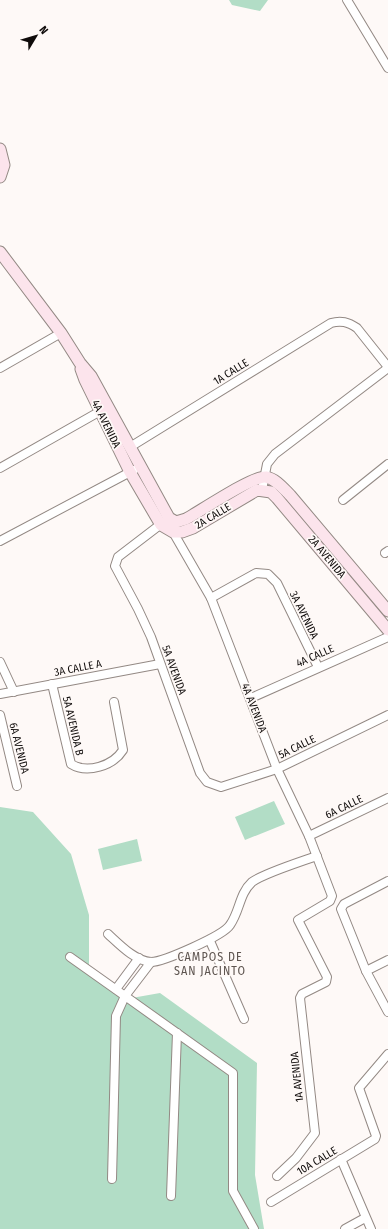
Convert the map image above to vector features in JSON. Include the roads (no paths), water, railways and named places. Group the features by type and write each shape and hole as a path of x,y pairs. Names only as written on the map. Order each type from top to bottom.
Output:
{"street":[{"path":"347,0 388,68"},
{"path":"0,149 4,165 0,177"},
{"name":"4A AVENIDA","path":"0,252 61,333 80,363 91,376 104,409 135,470 169,522 211,598 251,698 277,769 309,836 332,898 298,920 327,977"},
{"name":"1A CALLE","path":"130,447 331,324 345,322 357,328 388,368"},
{"path":"0,368 61,333"},
{"path":"262,490 267,464 275,454 388,368"},
{"path":"0,468 104,409"},
{"name":"4A AVENIDA","path":"104,409 130,447 135,470"},
{"path":"343,500 388,464"},
{"path":"0,541 135,470"},
{"name":"2A CALLE","path":"116,562 118,557 169,522 186,519 249,482 264,477"},
{"name":"2A AVENIDA","path":"264,477 278,483 290,495 388,611"},
{"name":"2A CALLE","path":"169,522 182,532 193,528 257,490 262,490"},
{"name":"2A AVENIDA","path":"262,490 271,492 278,498 388,630"},
{"name":"5A AVENIDA","path":"116,562 118,572 138,609 160,664 200,773 207,782 213,785"},
{"name":"3A AVENIDA","path":"211,598 256,573 268,574 277,583 318,667"},
{"name":"4A CALLE","path":"251,698 388,637"},
{"path":"0,662 14,692"},
{"name":"3A CALLE A","path":"0,694 160,664"},
{"name":"5A AVENIDA B","path":"52,684 70,764 78,768 87,769 98,767 119,756 123,750 114,702"},
{"name":"6A AVENIDA","path":"0,715 17,786"},
{"name":"5A CALLE","path":"213,785 222,787 277,769 388,715"},
{"name":"6A CALLE","path":"309,836 388,798"},
{"path":"112,1179 116,1016 125,996 151,962 210,940 223,932 230,925 239,907 243,892 253,882 267,875 317,856"},
{"path":"388,881 344,904 341,909 366,971 388,1012"},
{"path":"108,934 126,950 139,958 151,962"},
{"path":"210,940 244,1019"},
{"path":"70,957 233,1072 233,1192 254,1229"},
{"path":"116,989 139,958"},
{"path":"366,971 388,960"},
{"name":"1A AVENIDA","path":"277,1176 296,1158 315,1132 300,998 302,994 326,982 327,977"},
{"path":"171,1196 177,1033"},
{"name":"10A CALLE","path":"271,1202 375,1139 376,1136 359,1088 388,1054"},
{"path":"342,1159 365,1218 371,1229"},
{"path":"345,1229 365,1218"}],"district":[{"name":"CAMPOS DE SAN JACINTO","path":"210,964"}]}
